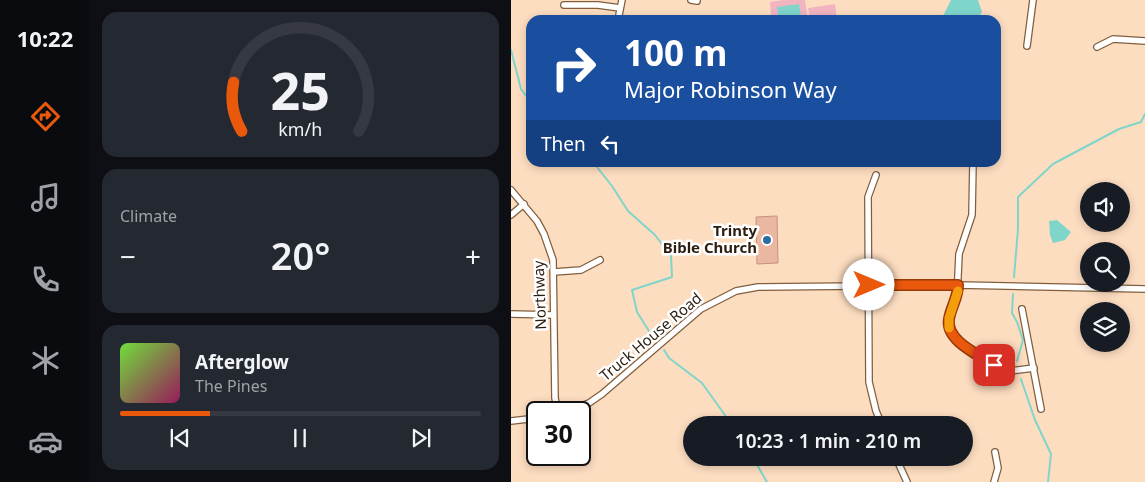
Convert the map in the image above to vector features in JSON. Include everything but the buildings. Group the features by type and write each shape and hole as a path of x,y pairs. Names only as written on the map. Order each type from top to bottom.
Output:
{"street":[{"path":"619,15 622,0"},
{"path":"1027,46 1033,0"},
{"path":"564,6 620,8"},
{"path":"1097,47 1113,39 1145,41"},
{"path":"973,167 973,208 959,254 957,298 949,323 954,336 1002,368 1015,371 1034,368"},
{"path":"876,174 869,197 869,382 878,416"},
{"name":"Northway","path":"511,190 524,204 544,234 549,248 554,272 553,315 556,401"},
{"path":"511,215 524,204"},
{"path":"554,272 581,270 601,260"},
{"name":"Truck House Road","path":"591,401 701,309 735,292 758,288 869,285 1145,289"},
{"path":"1021,309 1041,409"},
{"path":"511,314 553,315"},
{"path":"511,421 526,419"},
{"path":"994,482 998,468 995,452"},
{"path":"900,466 907,482"}],"shaded area":[{"path":"805,0 807,15 771,15 770,2"},
{"path":"835,4 836,15 809,15 808,8"}],"water":[{"path":"951,0 978,0 982,12 980,15 944,15"},
{"path":"799,4 801,15 778,15 777,7"},
{"path":"1057,220 1071,232 1065,240 1053,243 1050,235 1049,221"}],"waterway":[{"path":"511,50 521,89 526,96"},
{"path":"1014,277 1018,229 1018,197 1053,164 1119,129 1141,122 1145,114"},
{"path":"597,167 628,211 655,235 671,256 672,277 632,290 637,312 654,339"},
{"path":"1013,294 1012,313 1023,340 1017,361"},
{"path":"664,350 669,358 702,383 726,416"},
{"path":"1021,379 1035,420 1051,454 1048,482"},
{"path":"758,466 767,482"}],"slow traffic":[{"path":"949,328 949,318 958,291"}],"place":[{"name":"Trinty Bible Church","path":"767,240"}],"route":[{"path":"869,285 958,285 957,298 949,318 951,333 994,365"}]}
